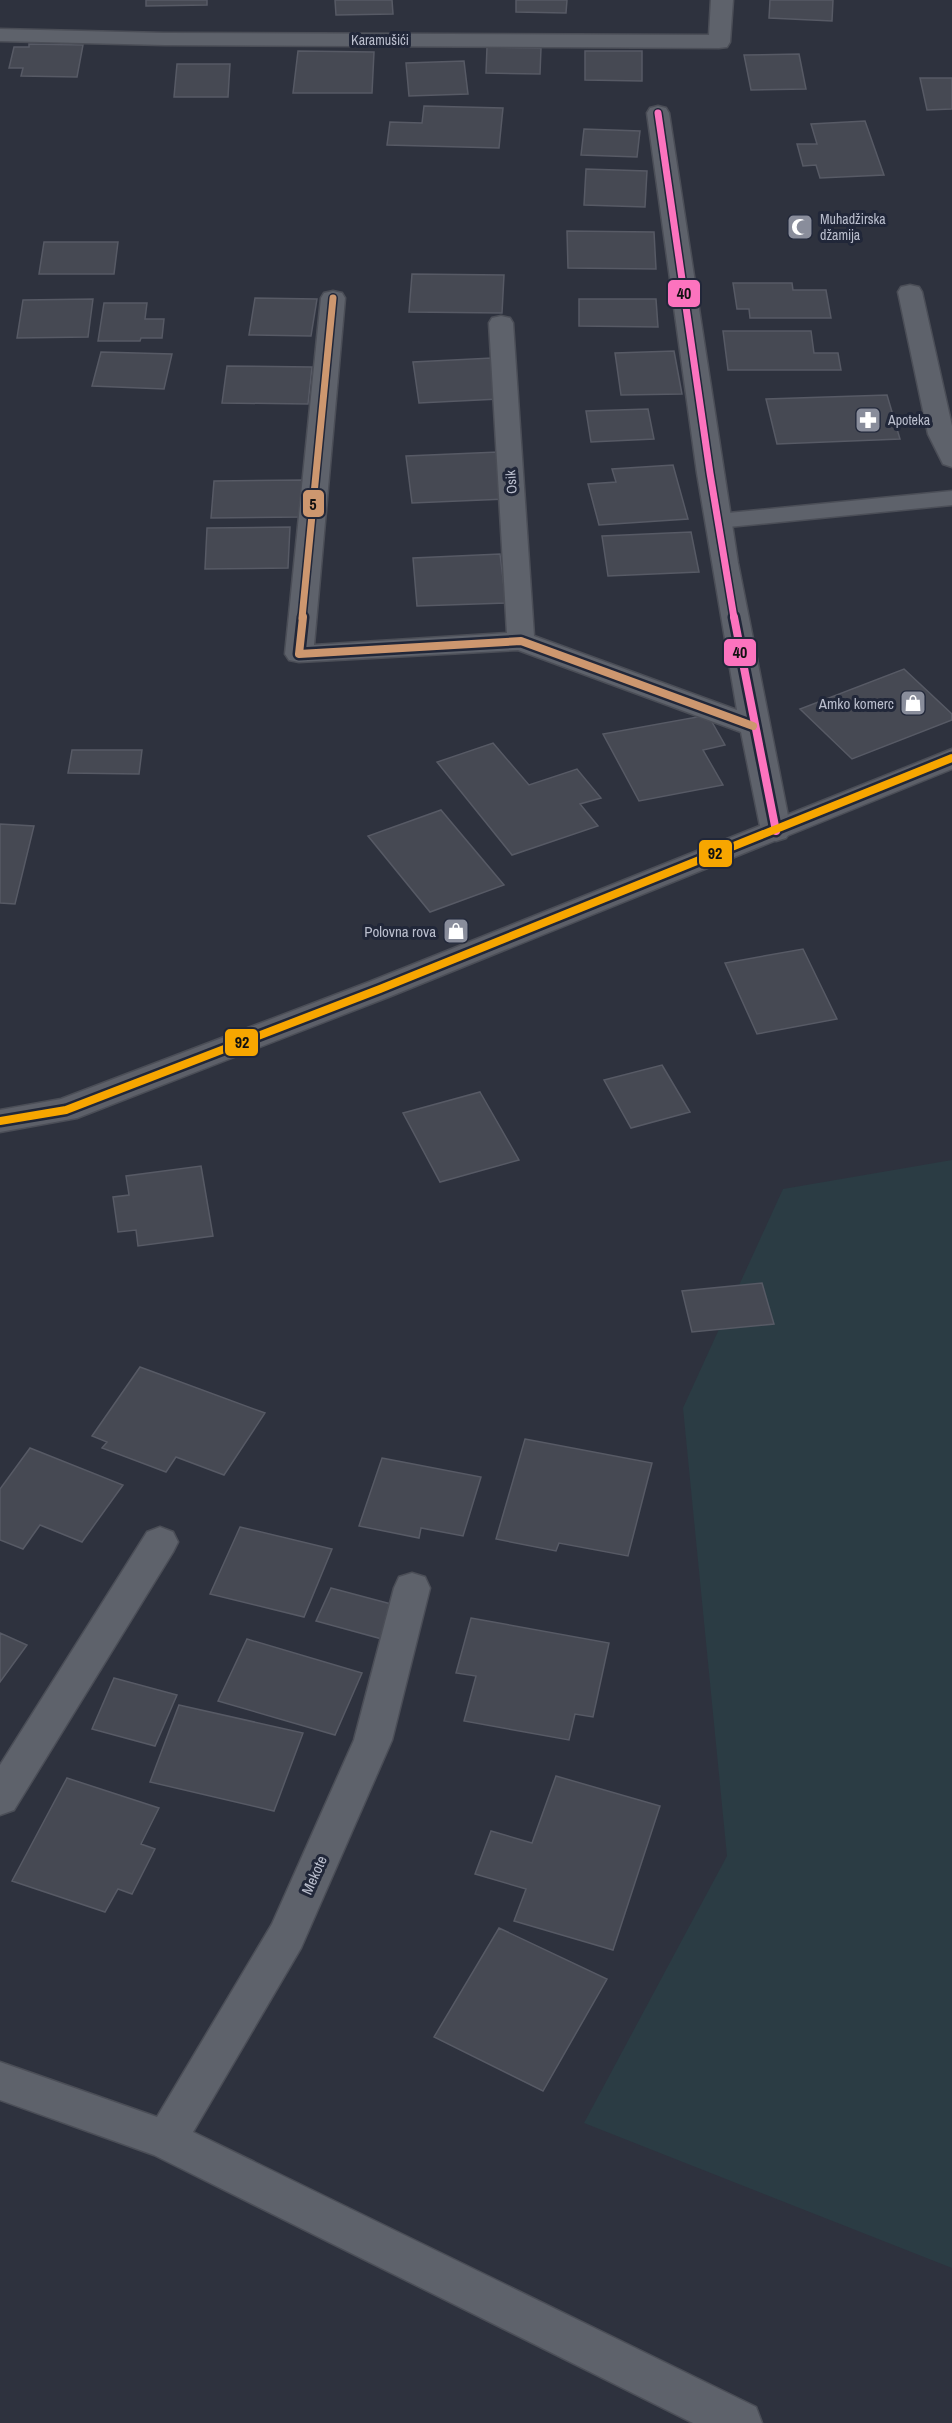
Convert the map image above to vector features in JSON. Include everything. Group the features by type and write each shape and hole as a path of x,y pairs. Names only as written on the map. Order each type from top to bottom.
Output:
{"main road":[{"path":"0,1121 66,1110 380,989 952,758"}],"street":[{"name":"Karamušići","path":"0,35 164,39 719,42 722,0"},
{"path":"658,113 718,521 753,726 776,831"},
{"path":"910,292 941,434 952,459"},
{"path":"333,298 299,654 521,641 753,726"},
{"name":"Osik","path":"501,323 521,641"},
{"path":"0,1798 160,1542"},
{"name":"Mekote","path":"166,2140 287,1935 373,1740 412,1588"},
{"path":"0,2081 166,2140 740,2423"}],"lane":[{"path":"718,521 952,498"}],"shaded area":[{"path":"952,1160 952,2268 584,2123 727,1856 683,1408 783,1189"}],"building":[{"path":"146,0 207,0 207,5 146,6"},
{"path":"335,0 392,0 393,14 336,15"},
{"path":"516,0 567,0 566,13 516,12"},
{"path":"770,0 833,0 832,21 769,18"},
{"path":"29,44 83,45 77,77 21,76 23,68 9,68 14,47 29,47"},
{"path":"487,47 541,48 540,74 486,73"},
{"path":"298,51 374,52 372,93 293,93"},
{"path":"585,51 642,51 642,81 585,80"},
{"path":"799,54 806,89 751,90 744,55"},
{"path":"464,61 468,94 409,96 406,63"},
{"path":"177,64 230,64 228,97 174,97"},
{"path":"920,78 952,78 952,109 927,110"},
{"path":"424,106 503,108 499,148 387,145 390,122 422,123"},
{"path":"865,121 884,175 820,178 816,165 803,166 797,144 817,144 811,124"},
{"path":"584,129 640,131 637,157 581,155"},
{"path":"586,169 647,171 645,207 584,205"},
{"path":"567,231 654,232 656,269 568,268"},
{"path":"44,242 118,242 114,274 39,274"},
{"path":"412,274 504,275 502,313 409,312"},
{"path":"733,283 792,283 793,290 826,290 831,318 750,318 749,309 737,309"},
{"path":"255,298 317,299 311,336 249,335"},
{"path":"93,299 88,337 17,338 23,300"},
{"path":"579,299 656,299 658,327 579,326"},
{"path":"104,303 147,303 145,319 164,319 162,338 141,338 140,341 98,341"},
{"path":"723,331 811,331 814,353 838,353 841,370 728,370"},
{"path":"674,351 682,394 621,395 615,353"},
{"path":"101,352 172,354 164,389 92,386"},
{"path":"492,358 499,399 419,403 413,362"},
{"path":"227,366 312,367 308,404 222,403"},
{"path":"887,395 900,439 777,444 766,399"},
{"path":"648,409 654,439 591,442 586,411"},
{"path":"498,452 506,499 412,503 406,456"},
{"path":"673,465 688,519 599,525 588,484 616,482 612,469"},
{"path":"303,480 302,517 211,518 214,481"},
{"path":"290,527 288,568 205,569 207,528"},
{"path":"691,532 699,572 608,576 602,536"},
{"path":"500,554 506,603 417,606 413,558"},
{"path":"904,669 952,714 952,720 852,759 800,709"},
{"path":"708,715 725,745 703,750 723,785 639,801 603,734"},
{"path":"493,743 529,785 577,769 601,798 580,804 598,826 512,855 437,762"},
{"path":"72,750 142,750 139,774 68,773"},
{"path":"441,810 504,885 430,912 368,836"},
{"path":"0,824 34,826 15,904 0,903"},
{"path":"803,949 837,1019 757,1034 725,963"},
{"path":"662,1065 690,1112 631,1128 604,1080"},
{"path":"480,1092 519,1160 440,1182 403,1113"},
{"path":"201,1166 213,1236 138,1246 136,1230 118,1232 113,1197 129,1195 126,1176"},
{"path":"762,1283 774,1324 692,1332 682,1291"},
{"path":"140,1367 265,1413 224,1475 176,1457 166,1472 102,1448 107,1442 92,1436"},
{"path":"525,1439 652,1463 628,1556 559,1543 556,1551 496,1539"},
{"path":"30,1448 123,1485 82,1542 40,1525 23,1549 0,1540 0,1489"},
{"path":"382,1458 481,1477 463,1536 421,1528 419,1538 359,1526"},
{"path":"240,1527 332,1549 304,1617 210,1594"},
{"path":"331,1588 395,1605 382,1639 316,1621"},
{"path":"471,1618 609,1643 593,1717 575,1714 569,1740 464,1721 476,1676 456,1673"},
{"path":"0,1633 27,1645 0,1682"},
{"path":"247,1639 362,1673 335,1735 218,1701"},
{"path":"114,1678 177,1695 155,1746 92,1729"},
{"path":"179,1705 303,1733 274,1811 150,1782"},
{"path":"556,1776 660,1806 613,1950 514,1921 526,1889 475,1874 491,1831 532,1843"},
{"path":"67,1778 159,1808 141,1844 155,1849 132,1894 118,1889 105,1912 12,1881"},
{"path":"499,1928 607,1979 543,2091 434,2037"}],"transit line":[{"name":"40","path":"658,113 725,563 740,653 776,831"},
{"name":"5","path":"333,298 299,654 521,641 753,726"},
{"name":"92","path":"0,1121 66,1110 380,989 952,758"}],"place":[{"name":"Muhadžirska džamija","path":"800,227"},
{"name":"Apoteka","path":"868,420"},
{"name":"Amko komerc","path":"913,703"},
{"name":"Polovna rova","path":"456,931"}]}
